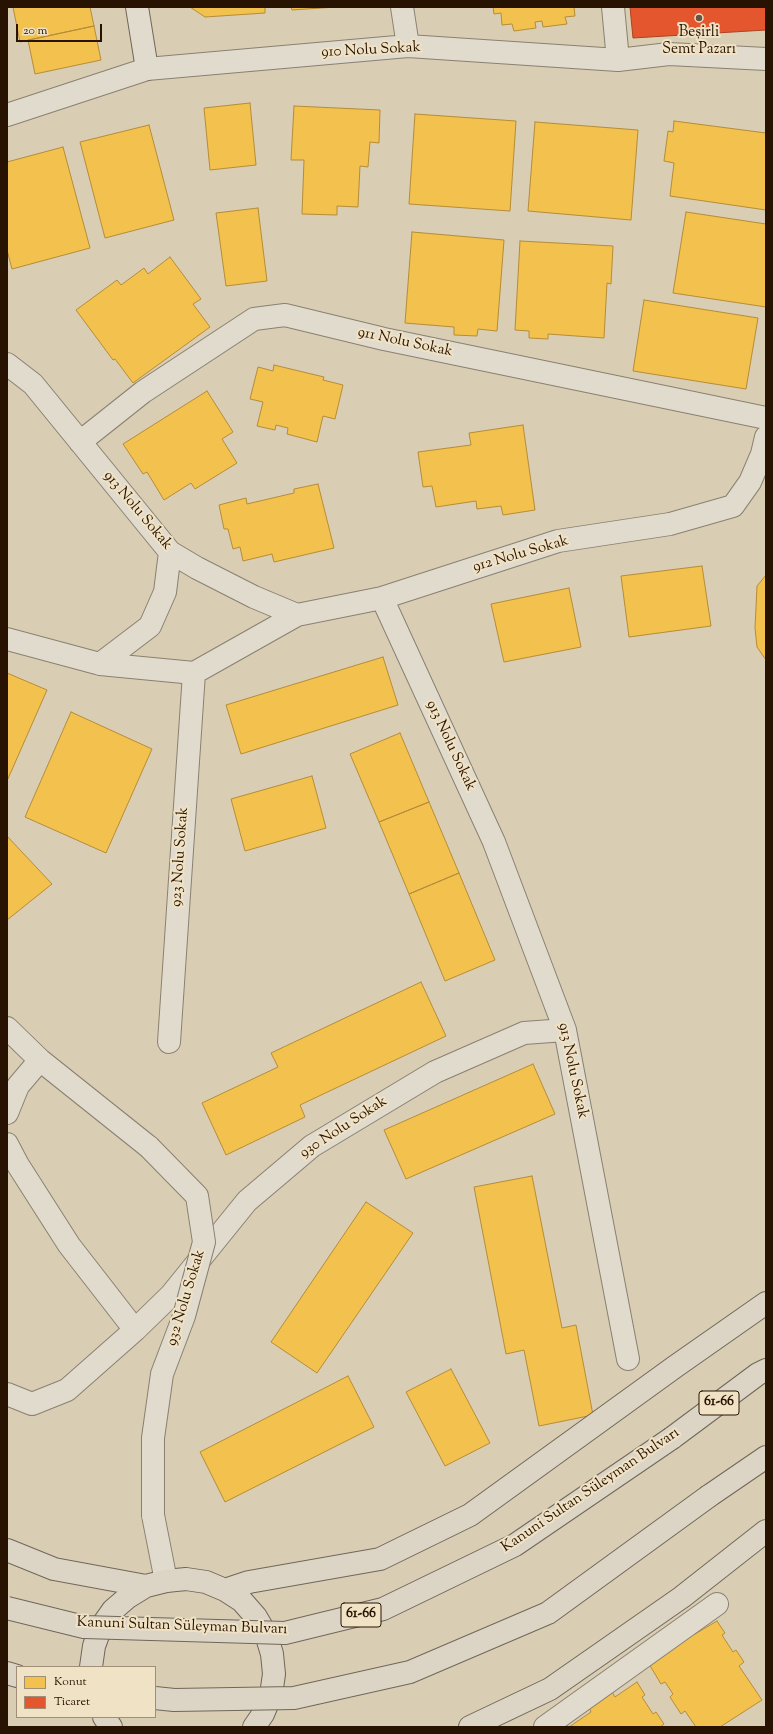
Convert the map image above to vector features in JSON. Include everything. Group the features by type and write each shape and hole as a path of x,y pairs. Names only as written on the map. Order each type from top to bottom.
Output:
{"main road":[{"path":"225,1590 249,1582 380,1559 470,1515 766,1303"},
{"name":"Kanuni Sultan Süleyman Bulvarı","path":"7,1608 84,1627 285,1633 383,1609 515,1545 672,1438 758,1374 766,1370"},
{"path":"156,1698 174,1700 294,1698 410,1672 548,1613 709,1496 766,1457"},
{"path":"470,1727 550,1689 682,1597 766,1531"},
{"path":"7,1550 54,1569 156,1583 186,1579 206,1582 225,1590 242,1601 256,1616 266,1634 272,1654 274,1674 271,1695 263,1714 254,1727"},
{"path":"91,1666 94,1646 101,1627 109,1616 128,1597 156,1583"},
{"path":"105,1718 111,1727"}],"street":[{"path":"137,7 147,69"},
{"path":"402,7 408,46"},
{"path":"614,7 618,60"},
{"name":"910 Nolu Sokak","path":"7,114 147,69 408,46 618,60 669,54 766,59"},
{"name":"911 Nolu Sokak","path":"80,442 143,392 254,319 285,315 384,339 766,418"},
{"name":"913 Nolu Sokak","path":"7,364 33,384 170,552 254,598 297,615"},
{"name":"912 Nolu Sokak","path":"382,598 558,541 670,524 732,506 750,482 762,454 766,437"},
{"path":"100,664 150,626 166,592 170,552"},
{"path":"7,639 100,664 194,673 297,615 382,598"},
{"name":"913 Nolu Sokak","path":"382,598 494,842 565,1030 628,1359"},
{"name":"923 Nolu Sokak","path":"169,1042 194,673"},
{"name":"932 Nolu Sokak","path":"7,1028 40,1060 150,1147 197,1196 204,1242 184,1316 162,1374 153,1438 153,1515 156,1583"},
{"name":"930 Nolu Sokak","path":"7,1394 32,1404 67,1390 135,1330 171,1295 247,1201 312,1146 435,1072 524,1033 565,1030"},
{"path":"7,1072 40,1060"},
{"path":"7,1113 18,1086 40,1060"},
{"path":"7,1144 69,1245 135,1330"},
{"path":"545,1727 717,1604"}],"building: Konut":[{"path":"13,7 90,7 94,26 20,42"},
{"path":"190,7 265,7 265,13 205,17"},
{"path":"291,7 336,7 292,10"},
{"path":"493,7 574,7 575,16 565,17 567,24 543,27 542,21 535,22 536,28 514,31 512,24 502,25 501,13 494,14"},
{"path":"94,26 101,60 35,74 28,40"},
{"path":"250,103 256,165 210,170 204,108"},
{"path":"294,106 380,110 379,143 370,142 368,167 360,166 358,207 337,206 337,215 302,214 304,160 291,160"},
{"path":"415,114 516,121 510,211 409,204"},
{"path":"674,121 766,133 766,210 670,196 674,163 664,161 668,131 673,132"},
{"path":"535,122 638,130 631,220 528,211"},
{"path":"149,125 174,220 105,238 80,142"},
{"path":"63,147 90,248 12,269 7,250 7,162"},
{"path":"258,208 267,281 226,286 216,213"},
{"path":"686,212 766,224 766,307 673,293"},
{"path":"412,232 504,240 497,331 478,329 477,336 454,335 454,327 405,323"},
{"path":"520,241 613,246 611,284 607,283 604,338 548,334 548,339 529,338 529,331 515,330"},
{"path":"170,257 201,299 193,304 210,327 133,383 115,359 113,360 76,310 117,280 121,285 144,268 148,274"},
{"path":"644,300 758,318 746,389 633,371"},
{"path":"274,365 324,377 323,380 343,385 335,419 323,416 317,442 287,434 288,428 276,425 275,430 257,426 263,402 250,399 258,367 273,371"},
{"path":"207,391 233,432 222,439 237,463 195,489 191,483 164,500 147,472 143,474 123,444"},
{"path":"523,425 535,510 503,515 501,506 477,509 476,501 436,507 432,486 423,487 418,452 471,445 469,433"},
{"path":"318,484 334,548 274,562 272,554 243,561 240,547 233,549 228,529 224,529 219,505 246,498 247,504 294,493 294,489"},
{"path":"702,566 711,626 629,637 621,576"},
{"path":"766,575 766,660 757,647 755,628 757,586"},
{"path":"569,588 581,647 504,662 491,604"},
{"path":"383,657 398,705 241,754 226,705"},
{"path":"7,673 47,690 7,781"},
{"path":"71,712 152,749 106,853 25,817"},
{"path":"400,733 429,802 379,822 350,754"},
{"path":"312,776 326,828 245,851 231,799"},
{"path":"429,802 459,873 409,894 379,822"},
{"path":"7,836 52,884 7,920"},
{"path":"459,873 495,960 445,981 409,894"},
{"path":"421,982 446,1036 300,1105 305,1117 226,1155 202,1103 278,1067 271,1053"},
{"path":"533,1064 555,1114 406,1179 384,1130"},
{"path":"532,1176 562,1328 576,1325 593,1415 539,1426 524,1350 506,1354 474,1187"},
{"path":"366,1202 413,1233 317,1373 271,1342"},
{"path":"451,1369 490,1443 445,1466 406,1392"},
{"path":"348,1376 374,1427 225,1502 200,1452"},
{"path":"717,1621 725,1633 722,1635 733,1652 736,1650 744,1662 739,1666 762,1700 720,1727 696,1727 685,1711 681,1714 670,1697 673,1694 665,1682 661,1684 649,1664 692,1630 695,1634"},
{"path":"637,1682 645,1695 642,1697 653,1714 656,1712 664,1724 660,1727 569,1727 591,1712 589,1707 612,1692 615,1697"}],"building: Ticaret":[{"name":"Beşirli Semt Pazarı","path":"630,7 766,7 766,30 633,38"}],"place":[{"name":"Beşirli Semt Pazarı","path":"699,18"}]}
